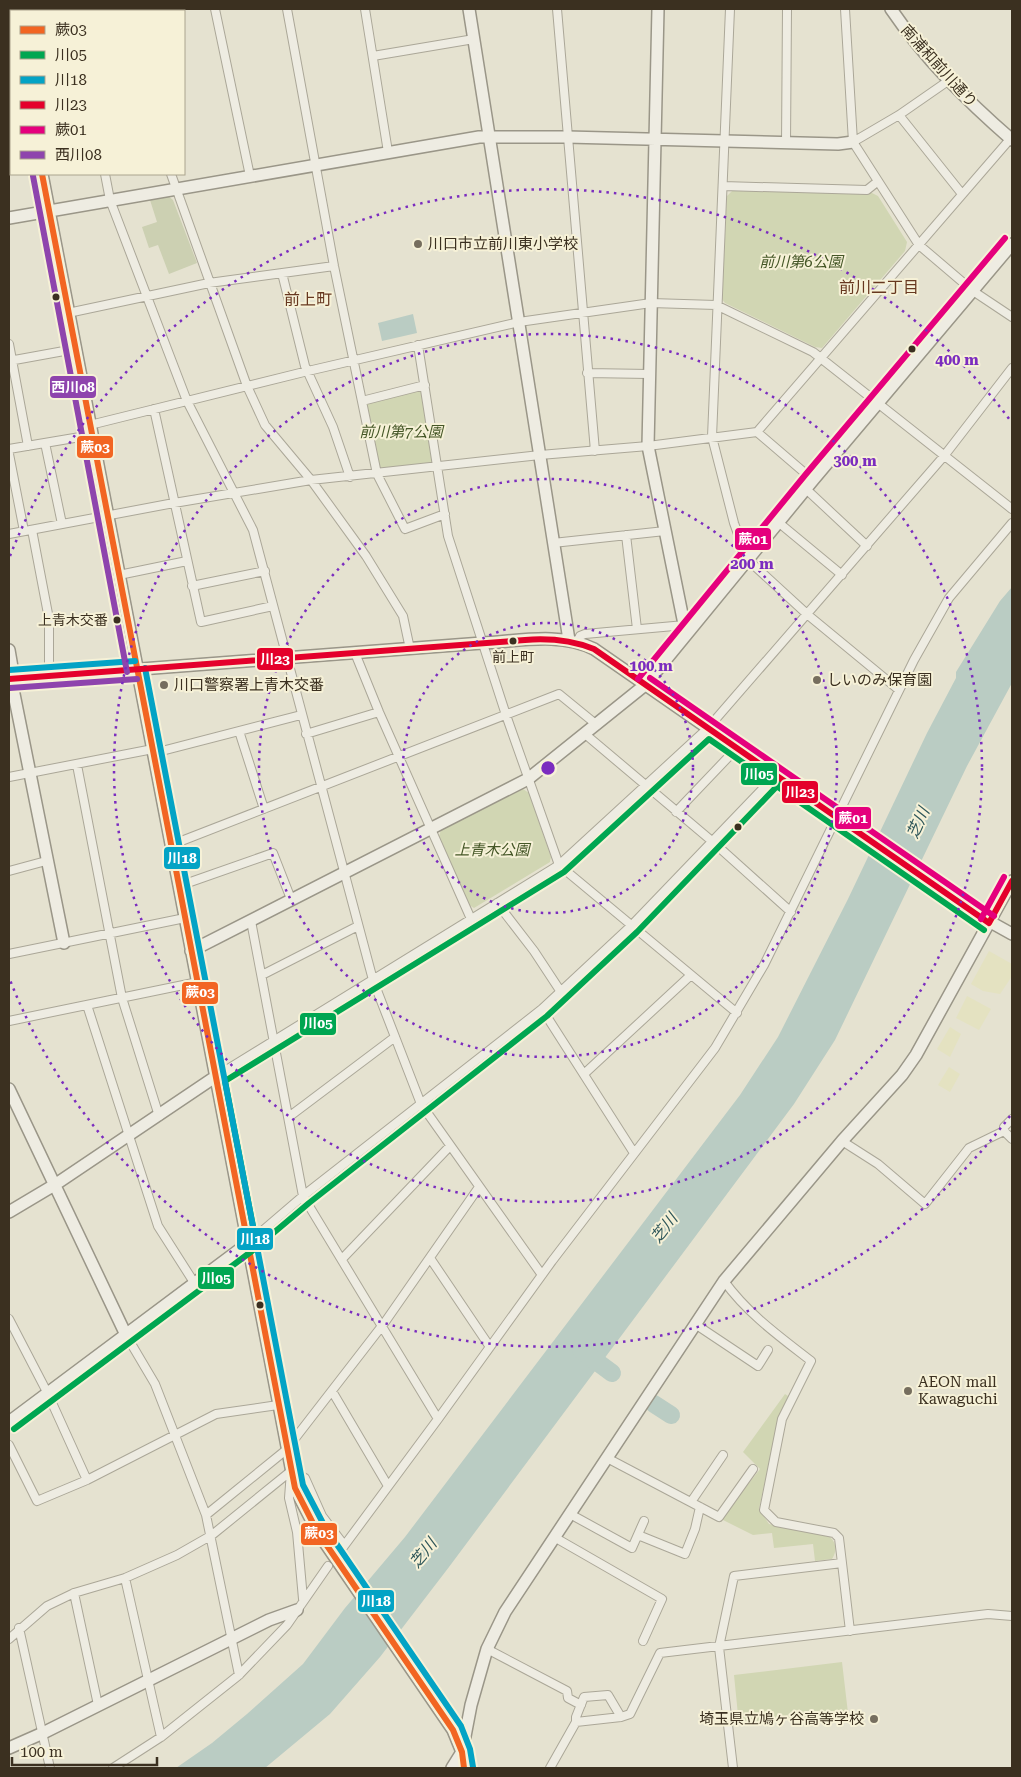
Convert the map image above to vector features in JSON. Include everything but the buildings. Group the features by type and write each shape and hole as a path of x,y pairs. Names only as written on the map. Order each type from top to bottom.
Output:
{"street":[{"path":"216,9 250,176"},
{"path":"287,9 317,164 334,266 377,474 405,529 445,514"},
{"path":"365,9 388,152"},
{"path":"469,9 553,543 573,641"},
{"path":"557,9 595,451"},
{"path":"658,9 648,446 686,629"},
{"path":"730,9 716,305 712,437 734,524 747,559 808,614 900,690"},
{"path":"786,143 787,9"},
{"path":"845,9 853,142 919,245 973,290 1012,317"},
{"name":"南浦和前川通り","path":"891,9 922,51 948,81 1012,139"},
{"path":"373,56 474,39"},
{"path":"9,218 317,164 488,137 567,137 786,143 853,142 899,116 948,81"},
{"path":"899,116 962,194"},
{"path":"9,534 174,502 311,480 540,455 648,446 757,432 962,194 1012,139"},
{"path":"42,175 294,1488 317,1531 447,1722 462,1752"},
{"path":"105,175 110,200 187,401 253,530 372,980 421,1104 542,1275"},
{"path":"171,175 246,386 265,425 311,480 366,556 403,616 410,649"},
{"path":"723,186 867,190 877,182"},
{"path":"191,951 528,779 645,685 686,629 1012,244"},
{"path":"68,313 146,298 208,283 334,266"},
{"path":"282,273 295,330 308,371 334,427 350,477"},
{"path":"9,450 45,443 91,430 154,409 519,322 651,303 716,305 821,357 1012,509"},
{"path":"9,344 10,361 28,446"},
{"path":"418,345 439,467 448,536 506,715 559,865 737,1013"},
{"path":"10,361 75,349"},
{"path":"9,1212 56,1184 215,1077 559,865 708,728 842,576 944,456 1012,368"},
{"path":"587,372 649,374"},
{"path":"362,401 425,386"},
{"path":"154,409 201,622 273,606"},
{"path":"757,432 867,546"},
{"path":"45,443 62,524"},
{"path":"9,454 49,619 49,675"},
{"path":"778,522 842,576"},
{"path":"290,1471 305,1478 322,1516 342,1547 438,1419 542,1275 715,1048 737,1013 790,912 900,690 950,598 1012,523"},
{"path":"553,543 665,531"},
{"path":"626,535 637,629"},
{"path":"119,575 187,561"},
{"path":"192,586 265,571"},
{"path":"573,641 585,634 637,629 686,629"},
{"path":"11,679 482,643 573,641 594,649 989,923 1012,934"},
{"path":"9,650 11,679 46,861 64,943"},
{"path":"355,653 379,712 471,919"},
{"path":"171,845 559,694 597,725"},
{"path":"306,734 379,712"},
{"path":"9,777 153,751 301,715"},
{"path":"239,731 264,809"},
{"path":"585,734 713,842 790,912"},
{"path":"676,812 737,748"},
{"path":"77,765 122,998 158,1116"},
{"path":"9,1422 247,1244 303,1196 542,1008 631,926 776,775"},
{"path":"179,886 273,853 291,900"},
{"path":"9,871 46,861"},
{"path":"464,1768 462,1752 471,1705 487,1649 505,1612 724,1281 842,1141 902,1075 916,1055 1012,881"},
{"path":"497,903 534,951 560,992"},
{"path":"9,954 184,918"},
{"path":"251,921 290,1116 303,1196 383,1325 438,1419"},
{"path":"262,975 358,926"},
{"path":"584,1074 691,976"},
{"path":"9,1022 198,982"},
{"path":"87,1005 158,1226 195,1284"},
{"path":"542,1008 634,1153"},
{"path":"290,1116 395,1037"},
{"path":"9,1090 56,1184 126,1335 155,1384 176,1433 212,1535 239,1675"},
{"path":"842,1141 878,1164 925,1204 969,1148 1004,1131 1004,1127 1012,1119"},
{"path":"1004,1131 1012,1139"},
{"path":"342,1259 450,1146"},
{"path":"206,1515 286,1450 383,1325 479,1188"},
{"path":"430,1258 490,1346"},
{"path":"724,1281 738,1301 763,1325 812,1361 782,1419 764,1510 776,1522 834,1533 839,1538 850,1631"},
{"path":"9,1319 48,1394 87,1480"},
{"path":"695,1324 758,1366 768,1350"},
{"path":"332,1391 388,1486"},
{"path":"9,1445 37,1502 87,1480 216,1414 278,1405"},
{"path":"691,1502 723,1455"},
{"path":"607,1458 719,1517 753,1469"},
{"path":"9,1640 19,1628 47,1606 74,1593 125,1578 177,1556 212,1535 290,1471"},
{"path":"290,1471 289,1498 297,1532 303,1599"},
{"path":"638,1535 685,1554 696,1529 700,1507"},
{"path":"570,1514 632,1548 644,1521"},
{"path":"554,1537 662,1600 643,1641"},
{"path":"733,1768 719,1647 734,1576 842,1563"},
{"path":"113,1768 161,1737 239,1675 287,1625 303,1599 328,1566"},
{"path":"125,1578 161,1737"},
{"path":"74,1593 98,1705"},
{"path":"9,1748 232,1640 269,1620 297,1610"},
{"path":"576,1722 621,1717 630,1714 660,1653 988,1614 1012,1616"},
{"path":"19,1628 50,1768"},
{"path":"487,1649 567,1691 568,1698 581,1705"},
{"path":"550,1768 576,1722 576,1717 584,1698 608,1695 621,1717"},
{"path":"452,1768 462,1752"}],"shaded area":[{"path":"989,951 1012,964 1012,976 1000,994 983,991 971,984"},
{"path":"967,996 991,1009 979,1030 956,1018"},
{"path":"950,1027 961,1034 950,1057 937,1049"},
{"path":"949,1067 960,1074 950,1092 938,1085"}],"green space":[{"name":"前川第6公園","path":"732,191 872,193 878,196 907,242 905,251 822,348 815,347 725,303 722,299 727,196"},
{"path":"168,196 173,200 197,263 169,274 158,245 149,248 142,227 157,222 150,200"},
{"name":"前川第7公園","path":"419,389 422,391 434,460 431,463 382,469 378,464 368,402"},
{"name":"上青木公園","path":"523,789 529,793 551,857 550,862 474,908 469,905 439,836 441,830"},
{"path":"785,1394 788,1396 778,1420 759,1509 769,1524 830,1537 836,1548 832,1559 815,1561 813,1544 774,1548 772,1533 753,1535 721,1519 760,1469 743,1452"},
{"path":"842,1662 848,1713 739,1725 734,1675"}],"water":[{"path":"413,314 417,333 382,341 378,323"},
{"name":"芝川","path":"1012,587 1012,683 967,766 835,1040 794,1104 449,1567 380,1657 330,1714 265,1768 176,1768 212,1743 303,1664 345,1608 405,1537 740,1095 778,1037 848,899 927,733 956,678 956,672 1000,601"}],"pier":[{"path":"876,834 922,865 914,882 869,850"}],"waterway":[{"path":"581,1350 612,1373"},
{"path":"654,1404 671,1415"}],"transit line":[{"name":"蕨03","path":"42,175 295,1488 317,1531 453,1730 462,1752 464,1768"},
{"name":"西川08","path":"33,176 127,672"},
{"name":"蕨01","path":"638,679 806,474 1005,238"},
{"name":"川23","path":"9,679 525,640 543,639 577,644 594,649 989,923"},
{"name":"川18","path":"9,670 135,661"},
{"name":"川18","path":"145,668 303,1485 325,1527 461,1726 470,1749 473,1767"},
{"name":"蕨01","path":"650,678 994,916"},
{"name":"西川08","path":"10,688 137,679"},
{"name":"川05","path":"256,1242 225,1081 564,872 709,739 984,930"},
{"name":"川05","path":"14,1429 252,1251 309,1203 547,1016 637,932 782,781"},
{"name":"蕨01","path":"981,919 1004,877"},
{"name":"川23","path":"989,923 1012,881"}],"place":[{"name":"川口市立前川東小学校","path":"418,244"},
{"name":"上青木交番","path":"117,620"},
{"name":"前上町","path":"513,641"},
{"name":"しいのみ保育園","path":"817,680"},
{"name":"川口警察署上青木交番","path":"164,685"},
{"name":"AEON mall Kawaguchi","path":"908,1391"},
{"name":"埼玉県立鳩ヶ谷高等学校","path":"874,1719"}],"district":[{"name":"前川二丁目","path":"879,287"},
{"name":"前上町","path":"308,299"}]}
